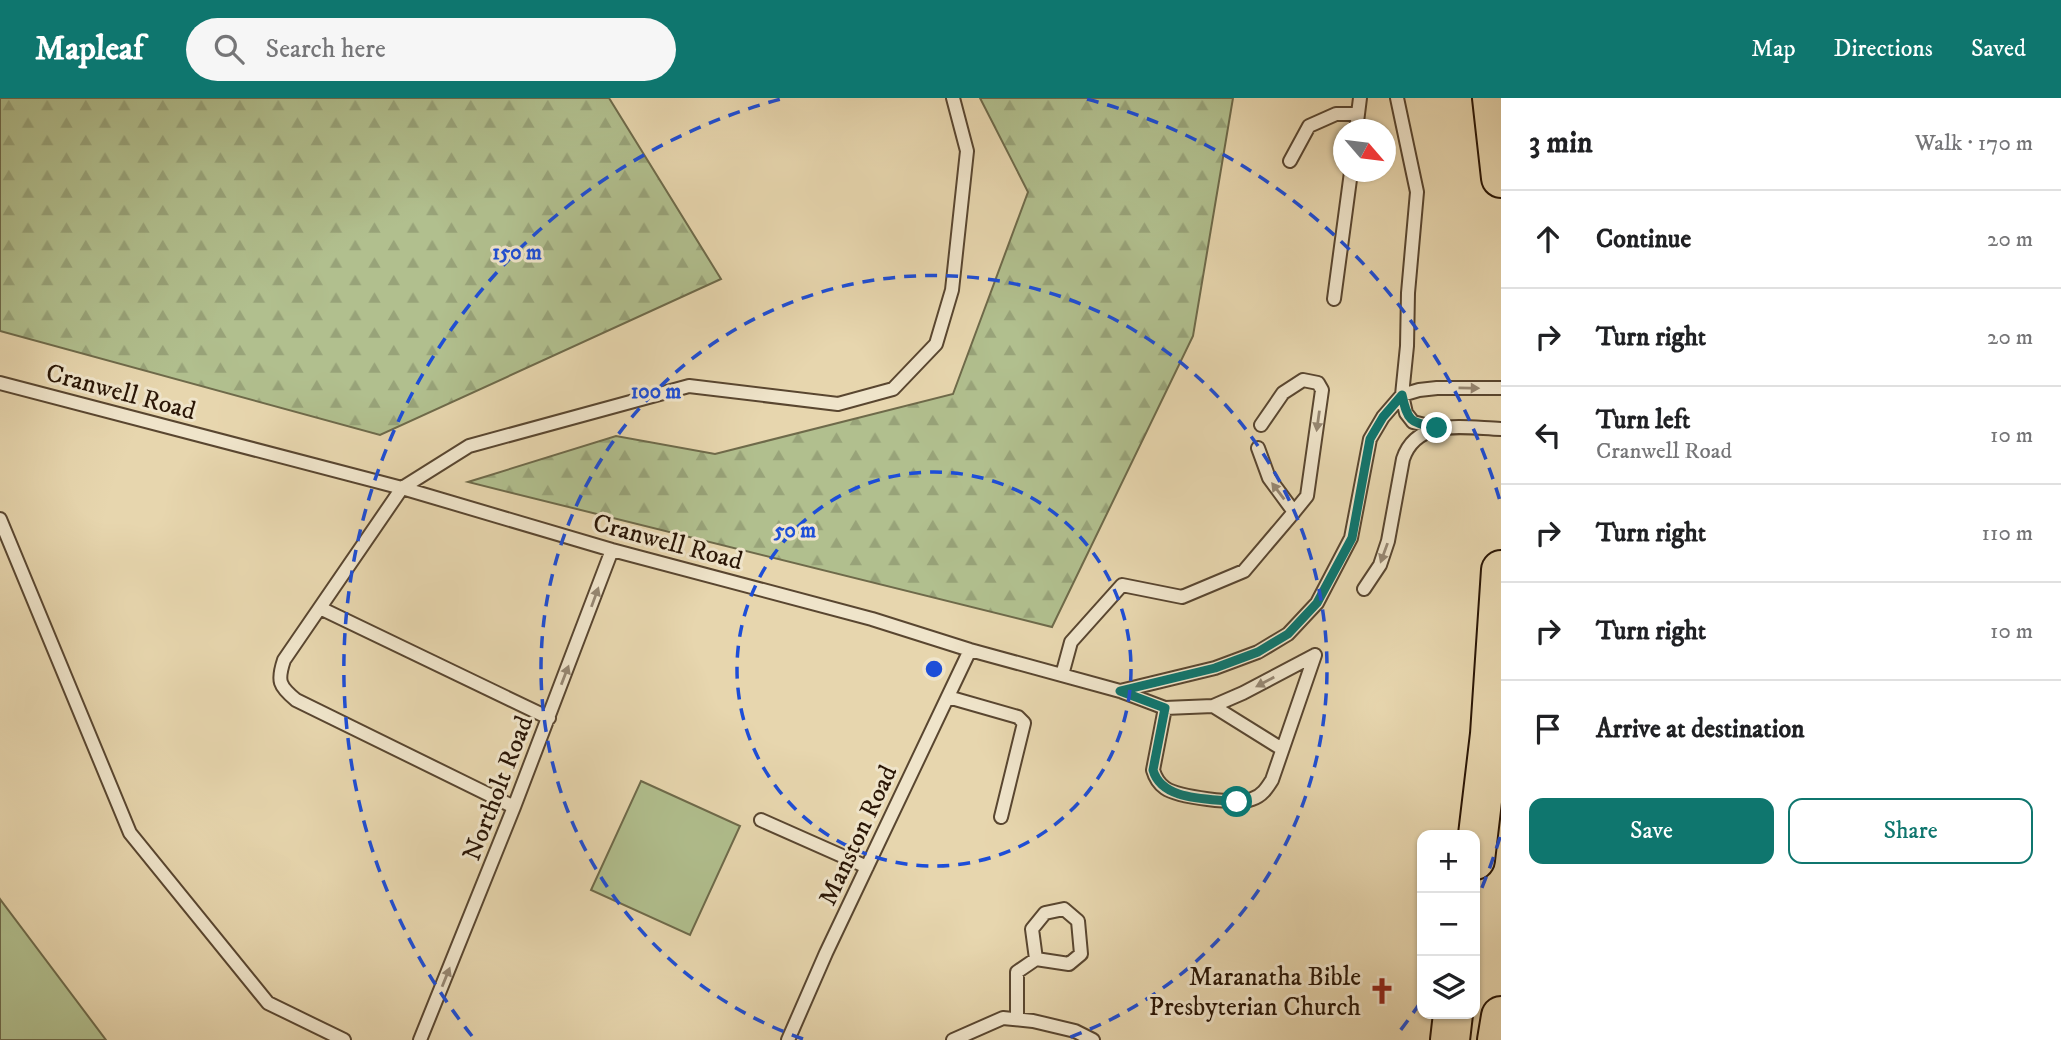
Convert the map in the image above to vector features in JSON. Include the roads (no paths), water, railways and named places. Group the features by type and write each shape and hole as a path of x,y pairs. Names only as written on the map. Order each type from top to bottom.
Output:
{"main road":[{"path":"1492,98 1501,178"},
{"path":"1479,830 1490,734 1501,570"},
{"path":"1497,1040 1501,1016"},
{"path":"1450,1040 1453,1019"}],"lane":[{"path":"514,807 296,700 280,684 279,674 284,660 402,488 469,446 689,386 838,404 893,389 936,344 952,290 967,151 953,98"},
{"path":"1357,119 1360,98"},
{"path":"1397,98 1417,192 1402,395 1406,413 1413,422 1437,428 1501,429"},
{"path":"1290,161 1309,126 1336,114 1358,114"},
{"path":"1334,299 1350,182"},
{"path":"1062,675 1071,642 1122,585 1182,597 1244,571 1307,496 1322,390 1318,383 1303,380 1283,393 1261,425"},
{"name":"Cranwell Road","path":"0,383 402,488 612,550 872,619 970,650 1120,691 1165,708 1213,706 1243,694 1315,655 1282,749"},
{"path":"1120,691 1215,668 1258,652 1288,634 1317,603 1352,538 1370,439 1383,417 1402,395 1437,388 1501,388"},
{"path":"1364,589 1380,565 1388,541 1406,448 1424,432 1437,428"},
{"path":"1258,448 1269,478 1294,512"},
{"path":"0,519 130,833 268,1003 344,1040"},
{"name":"Northolt Road","path":"420,1040 549,718 612,550"},
{"path":"320,608 549,718"},
{"name":"Manston Road","path":"788,1040 970,650"},
{"path":"948,697 1018,717 1024,723 1000,817"},
{"path":"1165,708 1153,770 1155,779 1164,788 1179,794 1237,802 1254,799 1266,790 1282,749 1213,706"},
{"path":"761,820 867,867"},
{"path":"1017,1020 1017,972 1035,959 1069,964 1081,954 1078,921 1064,909 1045,913 1032,929 1035,959"},
{"path":"953,1040 1003,1018 1033,1021 1075,1031 1093,1040"}],"place":[{"name":"Maranatha Bible Presbyterian Church","path":"1382,991"}]}
